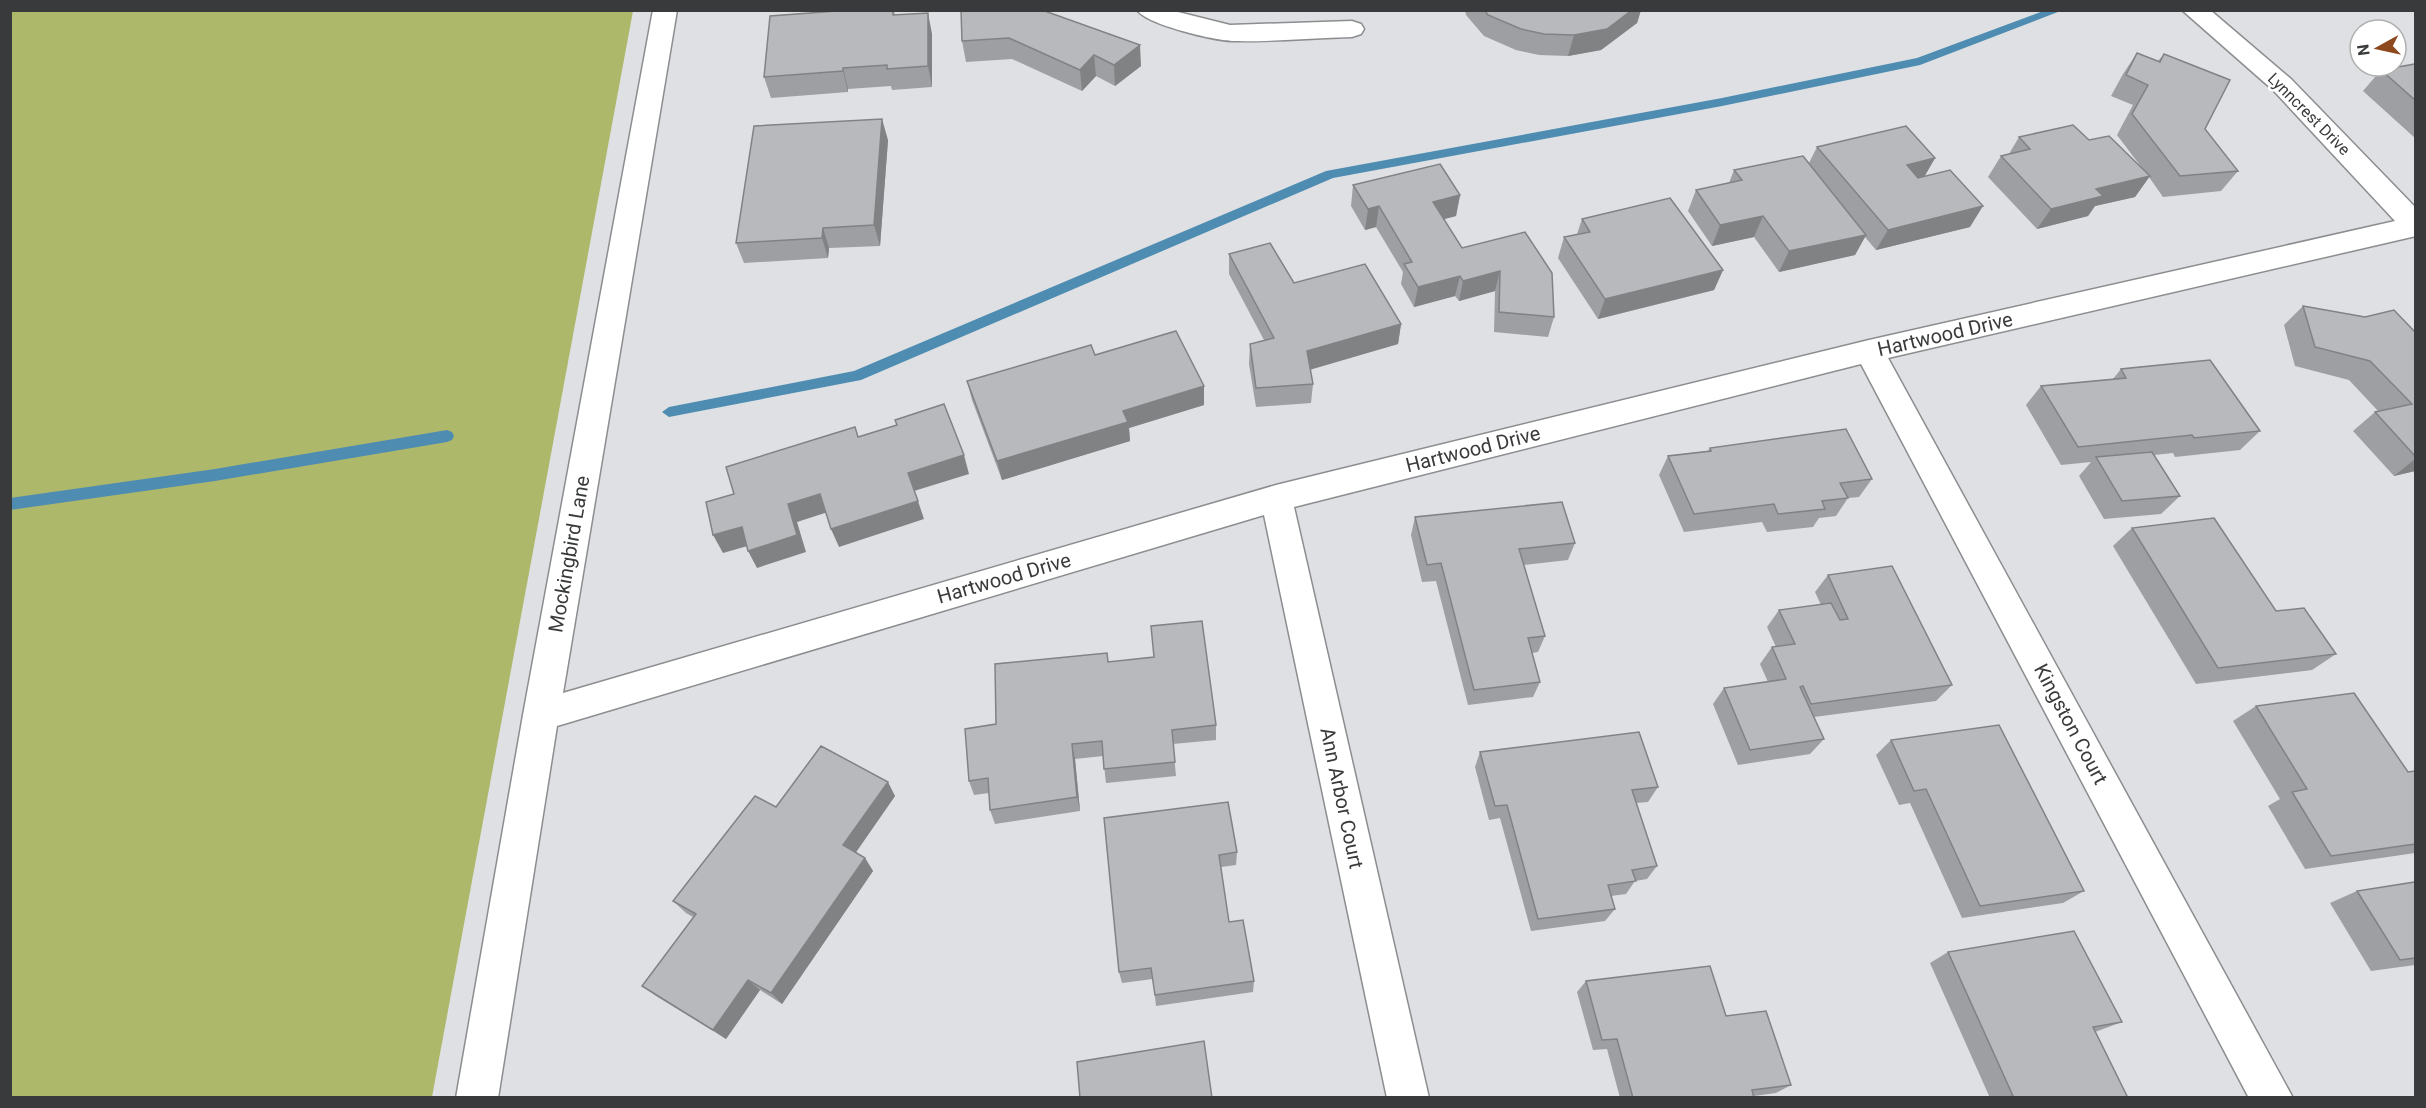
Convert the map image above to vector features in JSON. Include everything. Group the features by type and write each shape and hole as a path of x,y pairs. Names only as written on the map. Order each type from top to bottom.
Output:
{"street":[{"name":"Mockingbird Lane","path":"477,1098 541,715 665,10"},
{"path":"1149,10 1170,20 1230,33 1352,29"},
{"name":"Lynncrest Drive","path":"2194,10 2220,29 2319,121 2415,226"},
{"name":"Hartwood Drive","path":"541,715 1276,498 1869,351 2415,226"},
{"name":"Kingston Court","path":"1869,351 2272,1098"},
{"name":"Ann Arbor Court","path":"1276,498 1408,1098"}],"green space":[{"path":"10,11 633,11 432,1097 11,1097"}],"building":[{"path":"850,10 893,10 893,15 928,13 928,66 887,69 887,65 764,77 770,16"},
{"path":"961,10 1042,10 1140,45 1114,65 1094,55 1080,70 1009,38 962,41"},
{"path":"1484,10 1632,10 1607,29 1574,35 1544,34 1521,29 1488,15"},
{"path":"2137,53 2160,62 2164,54 2230,80 2205,129 2238,171 2180,176 2132,114 2148,85 2126,75"},
{"path":"2415,64 2415,100 2390,78 2408,78 2408,65"},
{"path":"882,119 874,225 823,228 822,238 736,243 754,126"},
{"path":"2073,125 2089,140 2109,136 2150,176 2096,189 2103,196 2051,209 2001,156 2030,149 2019,137"},
{"path":"1906,126 1935,158 1907,165 1918,178 1950,170 1983,206 1888,230 1817,147"},
{"path":"1803,156 1866,235 1789,251 1763,216 1720,225 1696,190 1742,180 1734,170"},
{"path":"1440,164 1460,195 1433,202 1462,248 1525,232 1552,273 1554,317 1499,312 1500,271 1463,281 1460,276 1418,287 1404,264 1412,262 1379,206 1368,209 1353,185"},
{"path":"1670,198 1723,270 1605,299 1564,237 1590,232 1582,219"},
{"path":"1270,243 1294,283 1365,264 1401,324 1307,351 1313,384 1256,388 1250,344 1274,338 1229,254"},
{"path":"2303,306 2365,317 2394,310 2415,332 2415,456 2375,412 2412,404 2370,361 2315,347"},
{"path":"1176,331 1204,386 1123,411 1128,422 997,461 967,381 1091,345 1095,355"},
{"path":"2210,360 2260,431 2194,438 2192,435 2078,447 2041,386 2126,378 2121,369"},
{"path":"944,404 964,455 908,473 918,501 831,529 820,494 788,504 797,535 748,551 742,527 713,535 706,502 734,494 726,467 855,427 858,437 897,425 895,420"},
{"path":"1846,429 1872,479 1840,483 1848,498 1822,501 1825,509 1778,514 1774,504 1694,514 1668,456 1711,451 1710,448"},
{"path":"2152,452 2180,496 2122,501 2096,457"},
{"path":"1562,502 1575,543 1519,549 1545,636 1528,638 1540,682 1474,690 1441,563 1427,565 1415,517"},
{"path":"2214,518 2276,611 2304,608 2336,654 2218,668 2132,528"},
{"path":"1892,566 1952,685 1811,704 1803,686 1800,687 1824,739 1750,750 1724,688 1786,679 1772,647 1795,644 1779,610 1831,603 1840,620 1848,619 1828,575"},
{"path":"1202,621 1216,725 1172,730 1175,762 1104,769 1102,741 1072,744 1077,797 990,810 988,778 969,781 965,729 996,724 995,664 1107,653 1108,662 1154,657 1151,626"},
{"path":"2354,693 2408,772 2415,771 2415,844 2331,856 2292,792 2307,789 2256,706"},
{"path":"1999,725 2084,891 1980,906 1926,789 1914,791 1891,740"},
{"path":"1639,732 1658,787 1632,790 1657,866 1632,870 1636,881 1608,885 1615,909 1538,919 1507,805 1495,806 1480,752"},
{"path":"821,746 888,782 843,845 865,858 771,993 748,980 713,1030 642,986 696,914 673,901 755,796 776,807"},
{"path":"1228,802 1237,852 1219,855 1229,922 1243,920 1254,981 1155,995 1151,968 1119,972 1104,818"},
{"path":"2415,882 2415,958 2400,960 2357,891"},
{"path":"2074,931 2122,1022 2093,1027 2128,1098 2003,1098 2013,1096 1948,952"},
{"path":"1710,966 1726,1016 1766,1011 1791,1085 1752,1090 1754,1098 1633,1098 1617,1039 1602,1040 1586,981"},
{"path":"1204,1041 1212,1098 1080,1098 1077,1062"}],"waterway":[{"path":"669,412 856,376 1330,174 1722,102 1920,61 2058,10"},
{"path":"10,504 215,475 447,436"}]}
